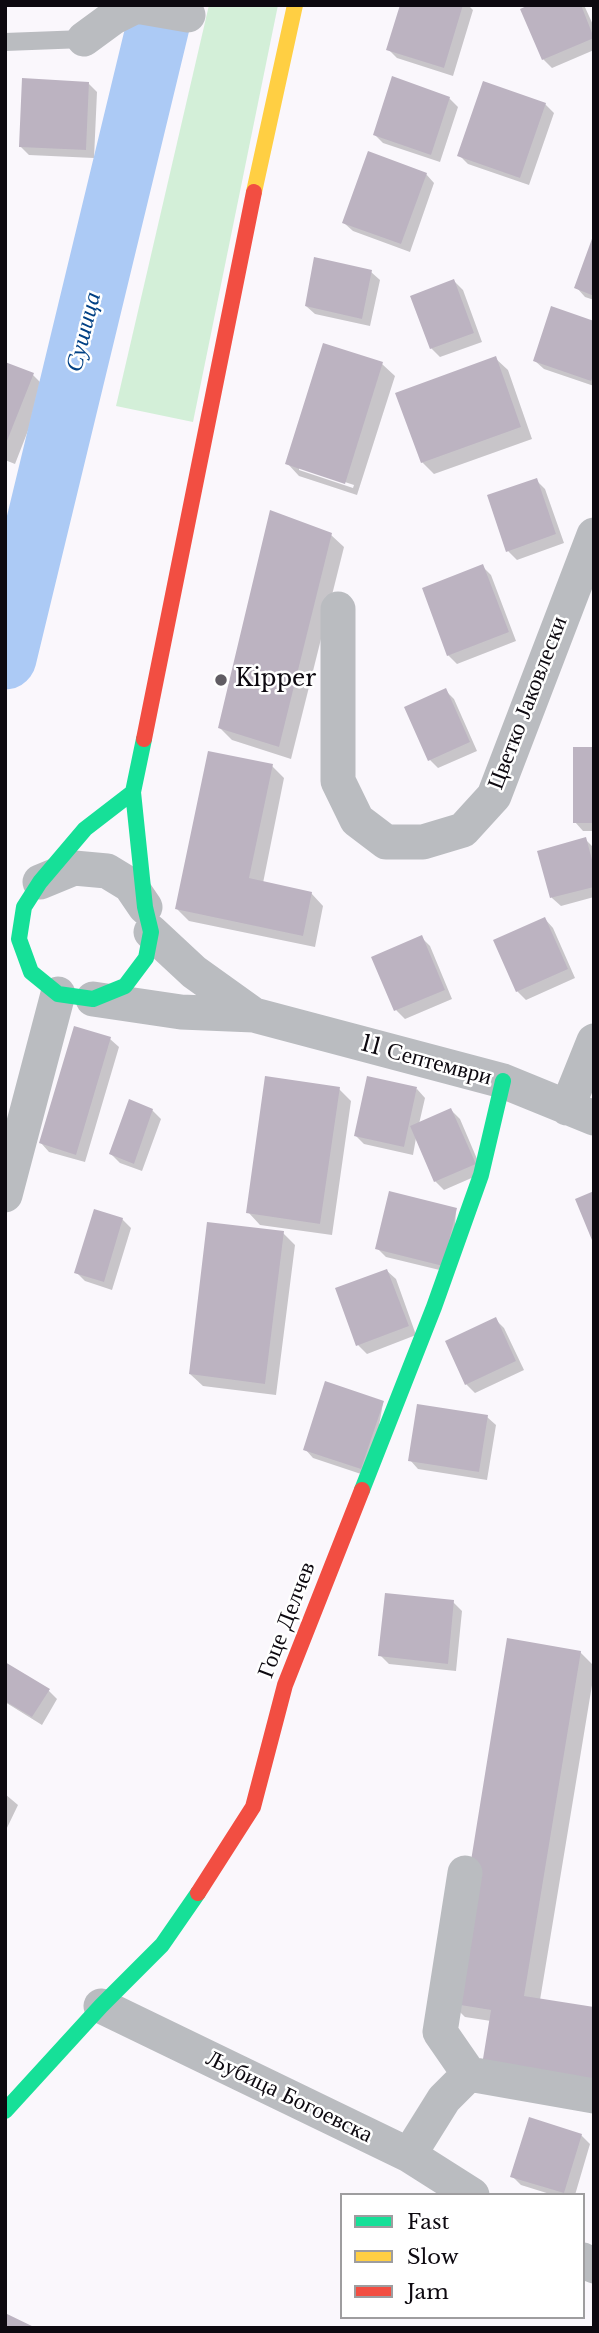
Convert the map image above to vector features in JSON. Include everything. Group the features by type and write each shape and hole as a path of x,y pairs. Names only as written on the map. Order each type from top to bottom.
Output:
{"street":[{"path":"133,792 85,829 23,903 18,971 58,994 93,999 125,986 146,958 148,919 133,792 231,298 295,5"},
{"path":"84,39 114,17 136,6 188,15"},
{"name":"Цветко Јаковлески","path":"338,609 338,781 357,821 386,842 423,842 463,830 494,796 594,534"},
{"path":"23,903 74,868 107,872 130,885 148,919"},
{"name":"11 Септември","path":"148,919 194,972 254,1015"},
{"path":"5,1195 58,994"},
{"name":"11 Септември","path":"93,999 181,1012 254,1015 503,1081 580,1113"},
{"path":"580,1113 594,1041"},
{"name":"Гоце Делчев","path":"5,2111 101,2006 162,1945 253,1807 285,1685 434,1307 481,1175 503,1081"},
{"path":"465,1873 440,2032 469,2074 594,2096"},
{"name":"Љубица Богоевска","path":"101,2006 409,2155 469,2193"},
{"path":"409,2155 444,2099 469,2074"}],"lane":[{"path":"5,42 84,39"}],"green space":[{"path":"209,5 278,5 193,422 116,406"}],"building":[{"path":"400,5 463,5 444,68 386,50"},
{"path":"529,5 581,5 594,38 542,60 520,9"},
{"path":"392,76 450,97 431,155 373,135"},
{"path":"22,78 89,82 86,150 19,147"},
{"path":"483,81 546,103 520,178 457,156"},
{"path":"368,151 427,173 401,244 342,223"},
{"path":"594,236 594,296 574,288"},
{"path":"314,257 372,270 362,319 305,306"},
{"path":"454,279 474,333 430,349 410,296"},
{"path":"551,306 594,321 594,373 591,381 533,361"},
{"path":"323,343 383,362 345,484 285,464"},
{"path":"496,356 521,427 421,463 395,393"},
{"path":"5,362 34,373 5,446"},
{"path":"537,478 556,534 506,552 487,495"},
{"path":"270,510 332,533 279,747 218,728"},
{"path":"483,564 509,632 447,656 422,588"},
{"path":"446,688 470,742 428,761 404,707"},
{"path":"573,747 594,747 594,823 573,823"},
{"path":"208,751 273,764 249,878 312,892 303,936 175,909"},
{"path":"586,837 594,867 594,887 550,898 537,851"},
{"path":"545,917 568,969 516,992 493,940"},
{"path":"422,935 445,990 394,1011 371,957"},
{"path":"74,1026 111,1037 76,1155 39,1143"},
{"path":"265,1076 340,1087 320,1224 246,1213"},
{"path":"367,1076 417,1087 404,1147 354,1136"},
{"path":"129,1099 153,1109 134,1164 109,1154"},
{"path":"451,1108 476,1164 434,1182 410,1126"},
{"path":"389,1191 457,1208 443,1266 375,1249"},
{"path":"594,1191 594,1245 575,1199"},
{"path":"94,1209 123,1218 104,1282 74,1273"},
{"path":"207,1222 284,1231 265,1384 189,1374"},
{"path":"387,1269 409,1326 356,1346 335,1288"},
{"path":"496,1317 516,1361 465,1385 445,1341"},
{"path":"325,1381 384,1401 361,1469 303,1450"},
{"path":"417,1404 488,1415 479,1472 408,1461"},
{"path":"385,1593 454,1600 448,1664 378,1656"},
{"path":"507,1638 581,1651 524,1996 594,2007 594,2083 482,2065 491,2010 448,2003"},
{"path":"5,1662 50,1689 32,1717 5,1701"},
{"path":"529,2117 582,2134 564,2193 510,2177"},
{"path":"5,2313 36,2328 5,2328"}],"waterway":[{"name":"Сушица","path":"5,658 163,5"}],"traffic: fast":[{"path":"133,792 85,829 40,882 24,907 19,939 31,972 58,994 93,999 125,986 146,958 151,932 145,907 133,792 144,739"},
{"path":"362,1490 434,1307 481,1175 503,1081"},
{"path":"5,2111 101,2006 162,1945 198,1893"}],"traffic: slow":[{"path":"254,192 295,5"}],"traffic: jam":[{"path":"144,739 254,192"},
{"path":"198,1893 253,1807 285,1685 362,1490"}],"place":[{"name":"Kipper","path":"221,680"}]}
